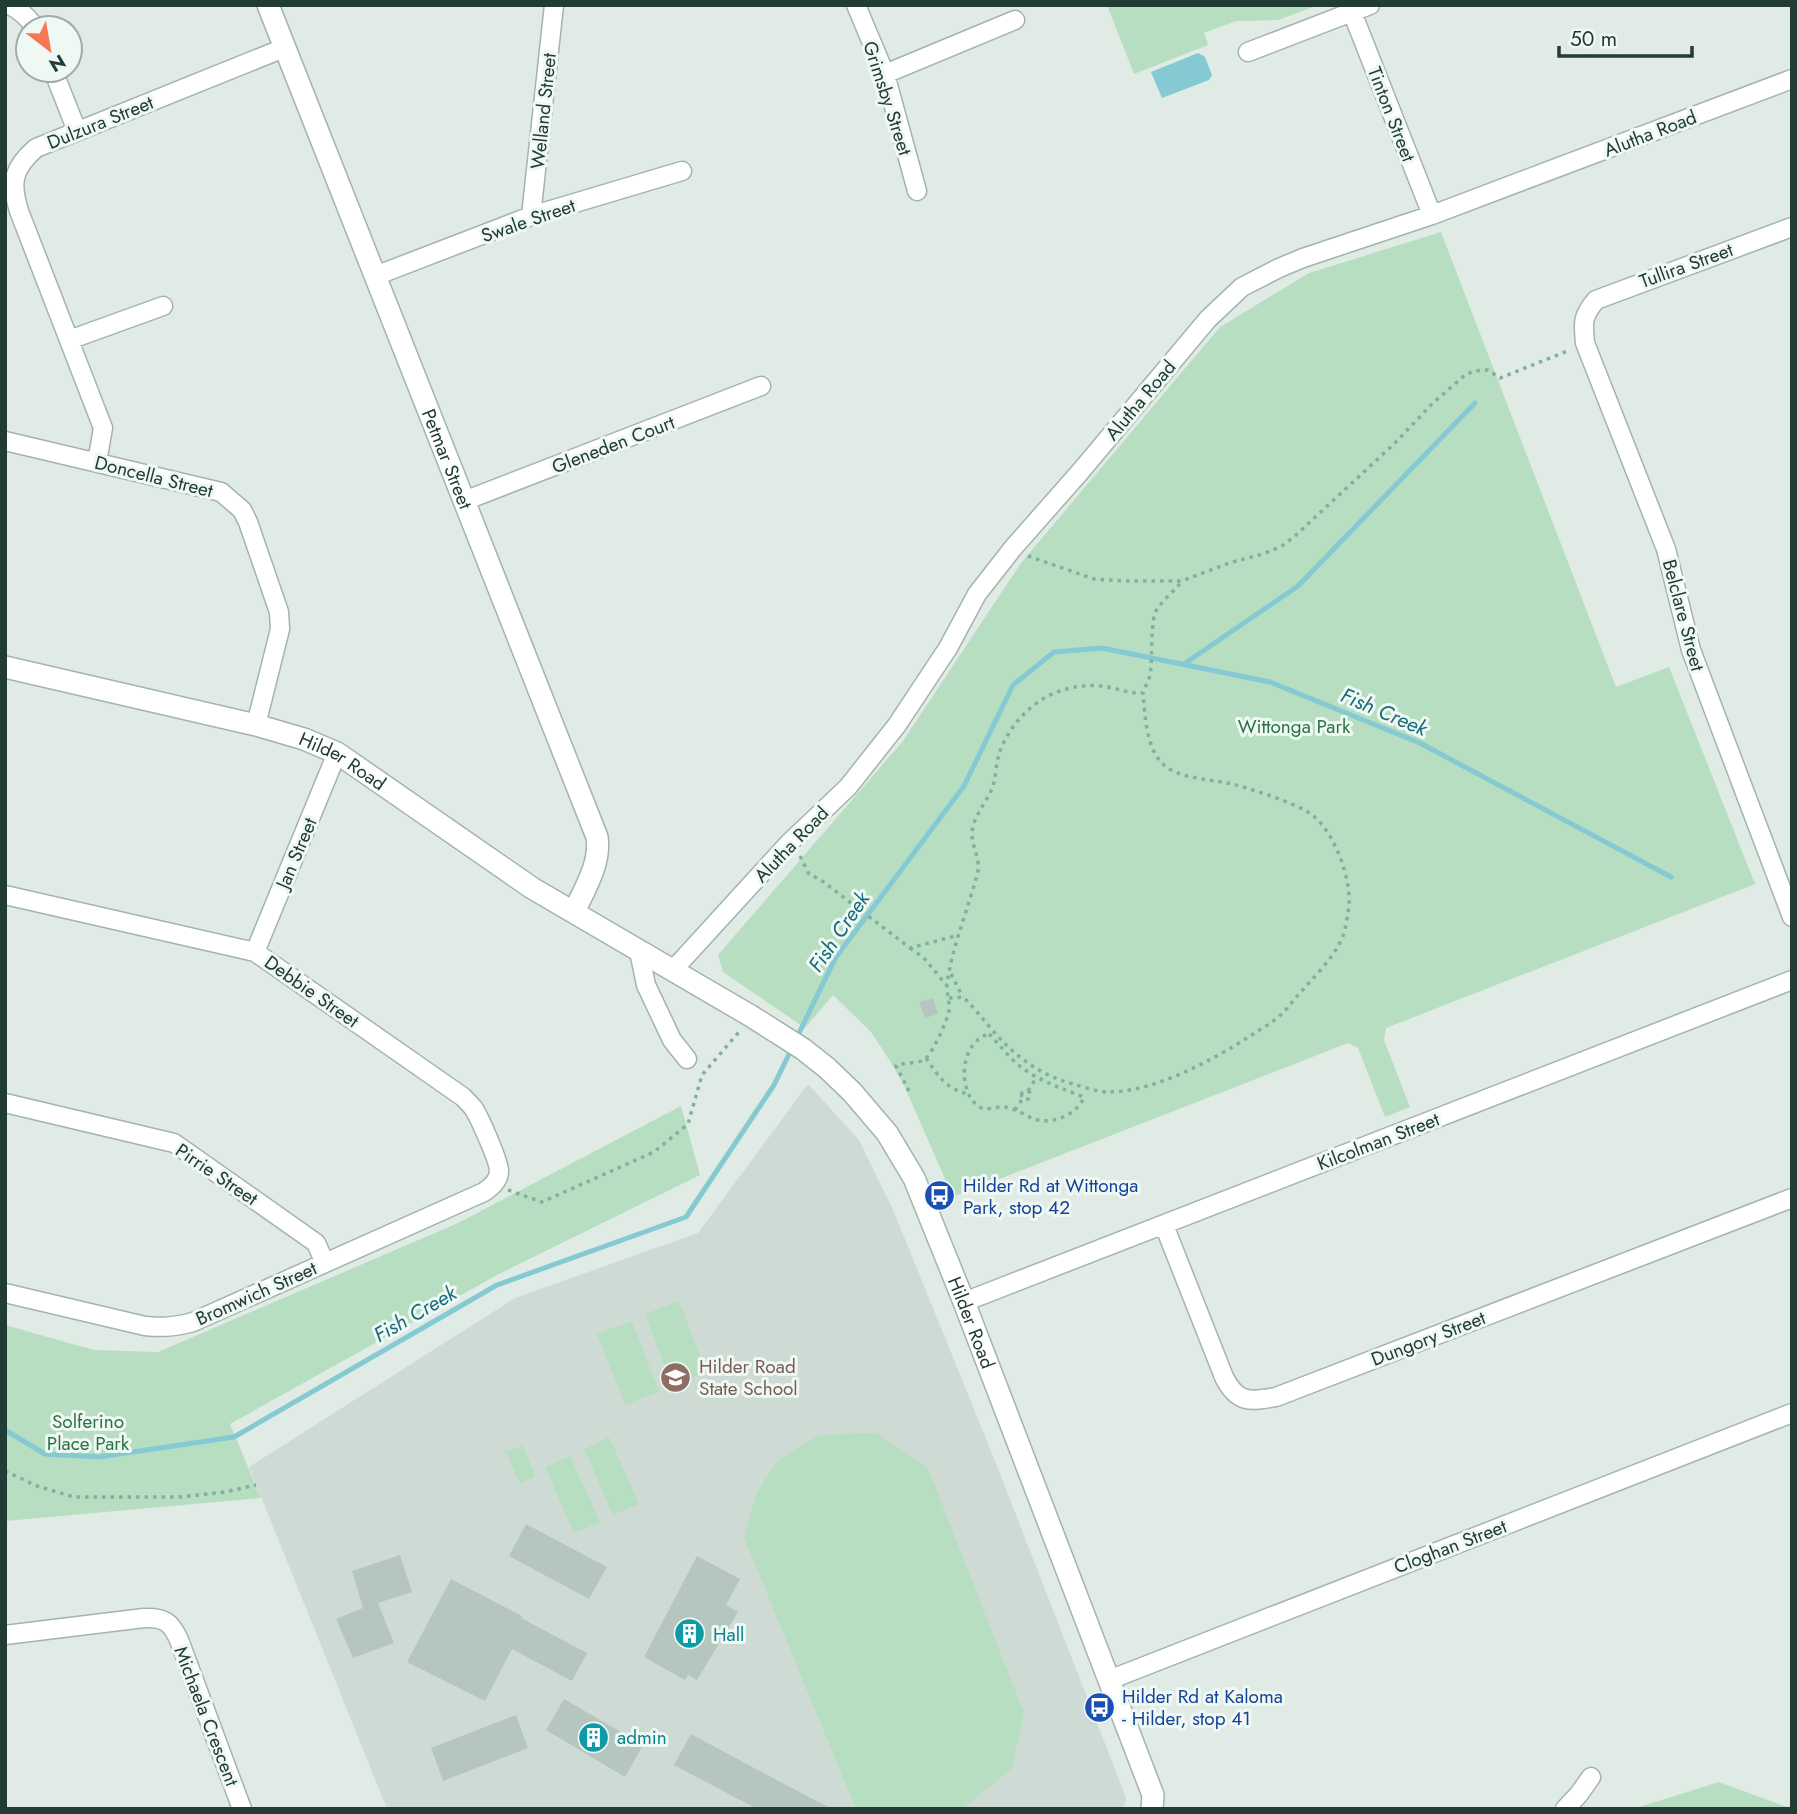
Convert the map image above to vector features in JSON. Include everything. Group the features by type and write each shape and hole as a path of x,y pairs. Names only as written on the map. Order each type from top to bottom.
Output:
{"street":[{"name":"Petmar Street","path":"268,5 597,837 597,859 575,912"},
{"name":"Welland Street","path":"531,216 554,5"},
{"name":"Grimsby Street","path":"856,5 885,74 917,191"},
{"path":"1248,52 1370,5"},
{"name":"Tinton Street","path":"1352,12 1432,215"},
{"path":"885,74 1015,20"},
{"name":"Dulzura Street","path":"97,462 103,428 69,340 12,212 17,169 36,148 284,48"},
{"name":"Alutha Road","path":"673,970 789,843 848,787 897,725 948,648 977,594 1013,548 1208,319 1242,287 1303,258 1432,215 1792,79"},
{"path":"59,84 77,131"},
{"name":"Swale Street","path":"376,276 531,216 682,171"},
{"name":"Tullira Street","path":"1586,312 1596,300 1612,293 1792,227"},
{"path":"69,340 163,306"},
{"name":"Belclare Street","path":"1586,312 1583,324 1585,344 1666,548 1691,650 1788,893 1792,917"},
{"name":"Gleneden Court","path":"464,501 761,386"},
{"name":"Doncella Street","path":"5,441 221,492 242,510 279,612 280,629 256,725"},
{"name":"Hilder Road","path":"5,667 256,725 304,739 337,754 532,888 803,1049 852,1092 887,1133 914,1178 1153,1795 1152,1809"},
{"name":"Jan Street","path":"255,952 337,754"},
{"name":"Debbie Street","path":"5,895 255,952 463,1097 480,1119 499,1169 494,1185"},
{"path":"639,951 646,985 672,1040 687,1059"},
{"name":"Kilcolman Street","path":"964,1302 1792,980"},
{"name":"Pirrie Street","path":"5,1103 174,1143 316,1243 326,1263"},
{"name":"Bromwich Street","path":"5,1293 145,1326 176,1326 193,1322 484,1192 494,1185"},
{"name":"Dungory Street","path":"1164,1225 1230,1389 1241,1399 1257,1400 1276,1397 1792,1198"},
{"name":"Cloghan Street","path":"1109,1680 1792,1413"},
{"name":"Michaela Crescent","path":"5,1636 144,1618 162,1619 169,1623 179,1640 242,1809"},
{"path":"1565,1809 1580,1794 1591,1777"}],"path":[{"path":"1013,548 1035,559 1094,579 1126,581 1182,581 1229,563 1263,554 1282,546 1296,535 1465,375 1488,370 1500,378 1585,344"},
{"path":"950,973 963,997 1018,1057 1040,1072 1107,1092 1140,1088 1194,1069 1237,1044 1276,1019 1331,957 1343,935 1349,903 1346,877 1336,847 1327,831 1311,814 1291,805 1231,784 1184,775 1163,766 1152,751 1143,693 1151,667 1153,614 1182,581"},
{"path":"909,1091 896,1066 926,1058 949,1013 947,986 978,867 972,833 993,786 1000,753 1018,721 1043,698 1060,690 1091,685 1135,694 1143,693"},
{"path":"789,843 802,859 809,874 821,880 924,958 947,986"},
{"path":"910,948 959,935"},
{"path":"949,998 963,997"},
{"path":"494,1185 542,1202 654,1152 688,1124 702,1075 751,1016"},
{"path":"989,1034 1017,1063 1037,1078 1084,1097 1071,1113 1060,1119 1037,1120 1004,1107 985,1109 979,1106 969,1094 964,1074 970,1050 984,1035 989,1034"},
{"path":"926,1058 948,1086 969,1094"},
{"path":"1015,1110 1023,1098 1021,1093 1028,1091 1037,1078"},
{"path":"5,1471 37,1486 74,1497 180,1497 256,1485"}],"shaded area":[{"name":"Hilder Road State School","path":"808,1084 859,1140 894,1212 1124,1792 1126,1800 1123,1809 387,1809 249,1467 515,1298 698,1233"}],"green space":[{"path":"1107,5 1318,5 1278,20 1236,21 1204,33 1208,45 1134,74"},
{"name":"Wittonga Park","path":"1441,232 1616,687 1669,667 1755,884 1386,1028 1384,1040 1410,1107 1385,1117 1358,1048 1348,1043 953,1197 902,1081 871,1032 833,995 805,1028 723,972 718,955 903,741 1021,563 1220,327 1309,273"},
{"name":"Solferino Place Park","path":"681,1106 700,1175 499,1274 230,1424 261,1498 5,1521 5,1325 94,1350 158,1352 458,1223"},
{"path":"679,1301 706,1372 672,1385 645,1314"},
{"path":"632,1321 659,1392 625,1405 597,1334"},
{"path":"877,1433 928,1468 1024,1713 1012,1768 962,1809 856,1809 744,1538 756,1494 778,1460 819,1435"},
{"path":"609,1437 639,1504 613,1515 584,1449"},
{"path":"523,1445 535,1477 520,1484 506,1452"},
{"path":"570,1456 600,1522 574,1533 545,1467"},
{"path":"1719,1782 1792,1809 1633,1809"}],"water":[{"path":"1198,53 1205,57 1212,75 1209,80 1162,98 1151,72"}],"building":[{"path":"933,998 938,1014 925,1018 919,1002"},
{"path":"526,1524 607,1567 589,1599 509,1556"},
{"path":"400,1555 412,1592 378,1603 394,1643 353,1658 336,1619 363,1608 352,1571"},
{"name":"Hall","path":"697,1556 740,1579 726,1605 738,1612 697,1680 688,1675 685,1680 644,1657"},
{"path":"451,1579 587,1653 572,1681 512,1649 485,1701 407,1662"},
{"name":"admin","path":"564,1699 643,1745 625,1777 546,1730"},
{"path":"516,1715 528,1748 443,1781 431,1748"},
{"path":"691,1734 832,1809 757,1809 674,1765"}],"waterway":[{"path":"1184,664 1298,586 1475,403"},
{"name":"Fish Creek","path":"797,1037 836,957 964,786 1013,685 1054,652 1102,648 1270,682 1420,743 1671,877"},
{"name":"Fish Creek","path":"5,1430 45,1454 99,1457 234,1437 497,1285 686,1217 774,1085 793,1046"}],"place":[{"name":"Hilder Rd at Wittonga Park, stop 42","path":"940,1196"},
{"name":"Hilder Road State School","path":"676,1377"},
{"name":"Hall","path":"690,1634"},
{"name":"Hilder Rd at Kaloma - Hilder, stop 41","path":"1099,1707"},
{"name":"admin","path":"594,1737"}]}
